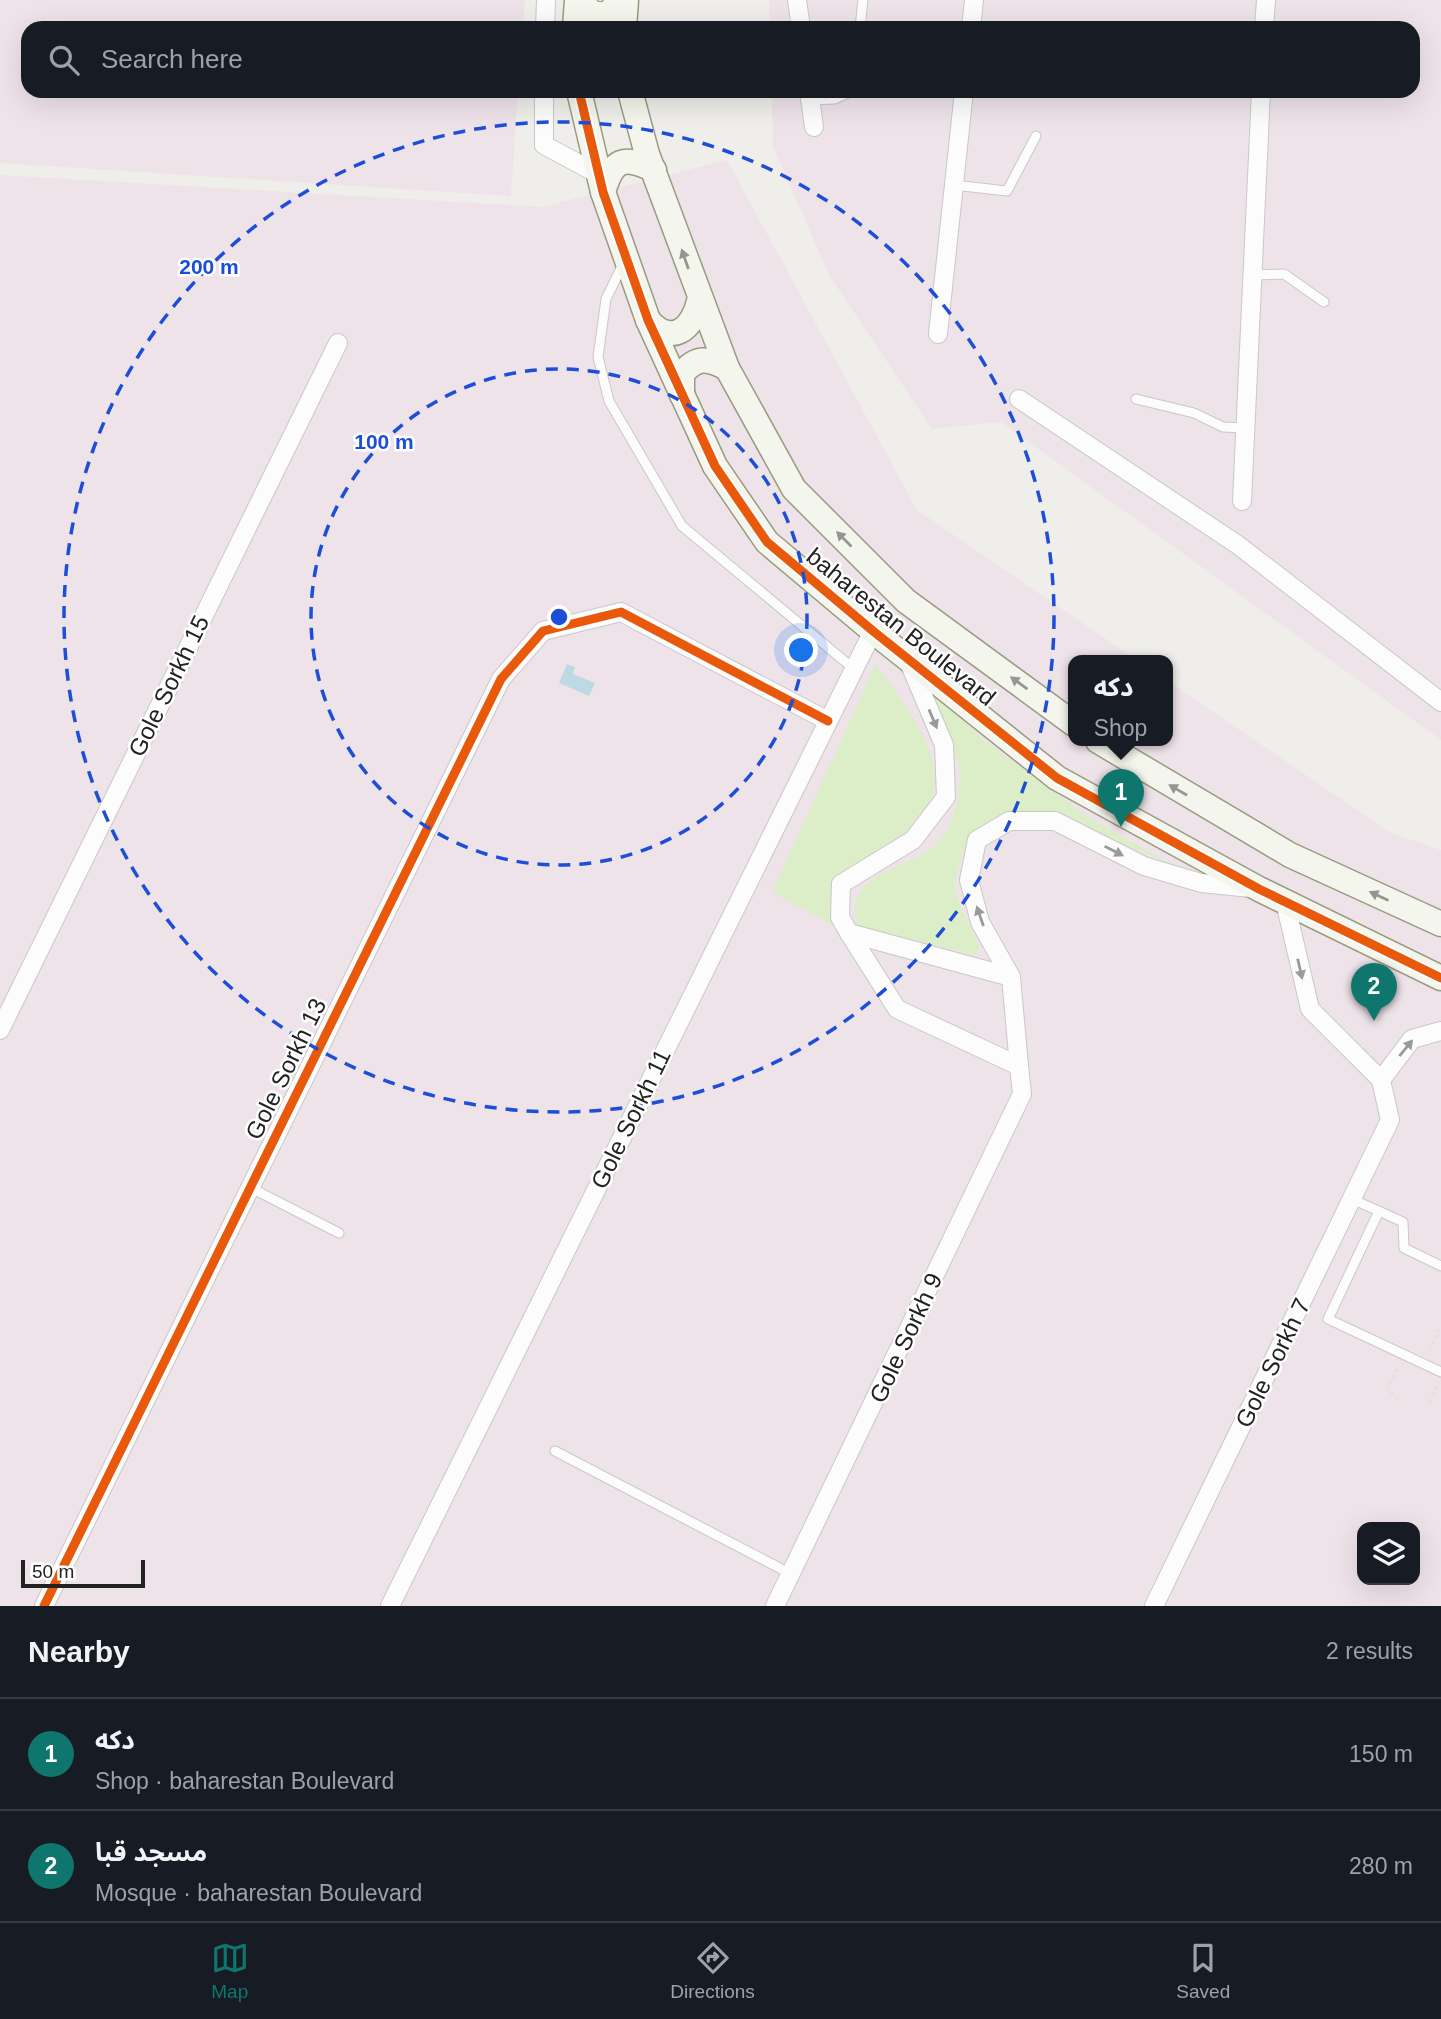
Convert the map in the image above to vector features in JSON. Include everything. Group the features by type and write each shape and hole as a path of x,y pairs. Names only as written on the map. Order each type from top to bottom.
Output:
{"street":[{"path":"545,21 546,0"},
{"path":"576,21 577,0"},
{"path":"583,0 590,13 607,15 620,0"},
{"path":"624,21 626,0"},
{"path":"797,0 800,21"},
{"path":"972,21 974,0"},
{"path":"1264,21 1266,0"},
{"path":"544,98 544,145 601,183 609,170 622,161 637,162 654,170"},
{"name":"baharestan Boulevard","path":"581,98 601,183 648,320 715,466 767,542 873,631 1057,778 1259,889 1441,978"},
{"name":"baharestan Boulevard","path":"632,98 699,301 727,368 794,489 906,601 1068,720"},
{"path":"810,98 814,127"},
{"path":"938,334 963,98"},
{"path":"1242,501 1261,98"},
{"path":"648,320 656,329 669,333 681,331 691,324 699,301"},
{"name":"Gole Sorkh 15","path":"0,1030 338,343"},
{"path":"682,395 682,374 696,361 711,359 727,368"},
{"path":"1019,400 1238,545 1441,702"},
{"name":"Gole Sorkh 13","path":"44,1606 501,679 543,631 621,612 828,721"},
{"name":"Gole Sorkh 11","path":"390,1606 873,631"},
{"path":"907,657 944,745 946,797 913,840 841,884 841,917 897,1009 1019,1066"},
{"path":"1106,746 1290,855 1441,924"},
{"path":"1012,977 980,922 969,880 977,840 1009,821 1055,821 1144,866 1201,883 1259,889"},
{"path":"1285,902 1310,1009 1381,1080 1412,1039 1441,1031"},
{"path":"849,933 1012,977"},
{"name":"Gole Sorkh 9","path":"775,1606 1022,1094 1012,977"},
{"name":"Gole Sorkh 7","path":"1154,1606 1390,1120 1381,1080"}],"lane":[{"path":"861,21 863,0"},
{"path":"954,185 1007,191 1036,136"},
{"path":"626,258 606,299 598,357 609,401 682,526 854,669"},
{"path":"1252,275 1284,274 1324,302"},
{"path":"1136,400 1194,414 1223,427 1245,428"},
{"path":"249,1187 339,1233"},
{"path":"1352,1199 1403,1222 1404,1248 1441,1266"},
{"path":"1379,1212 1328,1319 1441,1372"},
{"path":"555,1451 790,1574"}],"path":[{"path":"1423,1364 1439,1330"},
{"path":"1398,1401 1387,1390 1404,1355"},
{"path":"1430,1402 1441,1378"}],"shaded area":[{"path":"0,0 525,0 524,21 21,21 21,98 518,98 511,196 0,163"},
{"path":"769,0 1441,0 1441,740 1001,422 932,429 829,275 773,146 772,98 1420,98 1420,21 770,21"},
{"path":"727,160 917,510 1129,655 1068,655 1068,746 1173,746 1173,684 1391,833 1441,850 1441,1606 0,1606 0,175 542,207"}],"green space":[{"path":"876,664 917,725 928,748 934,770 934,792 925,813 906,832 858,863 832,885 832,925 772,892"},
{"path":"929,689 984,740 1085,815 1172,865 1056,815 1011,813 975,832 965,845 954,886 961,908 980,947 975,955 858,926 855,908 858,894 881,875 938,842 951,822 956,806 960,772 949,735"}],"water":[{"path":"567,664 575,667 573,674 595,683 589,696 559,683"}],"cycle path":[{"path":"581,98 603,192 648,320 715,466 767,542 873,631 1057,778 1259,889 1441,978"},
{"path":"44,1606 501,679 543,631 621,612 828,721"}],"place":[{"name":"دکه","path":"1121,827"},
{"name":"مسجد قبا","path":"1374,1021"}]}
